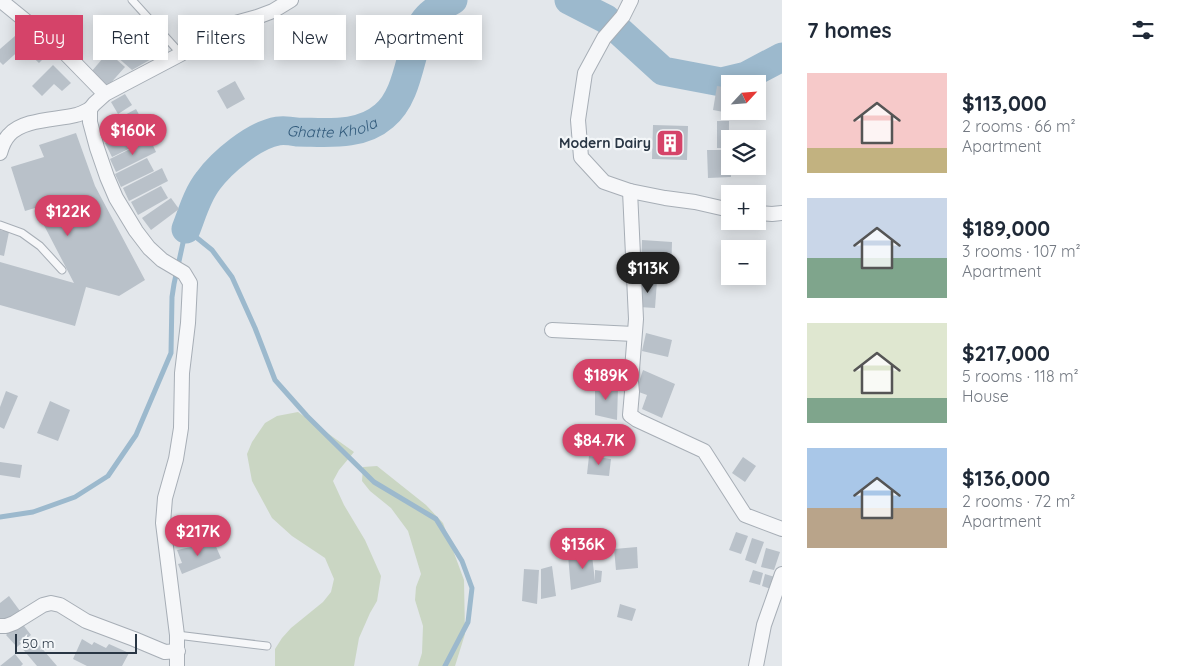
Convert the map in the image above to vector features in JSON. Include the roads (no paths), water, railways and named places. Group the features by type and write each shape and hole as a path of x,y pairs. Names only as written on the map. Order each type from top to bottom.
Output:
{"street":[{"path":"0,0 64,52 105,94"},
{"path":"631,0 622,16 604,38 585,73 578,120 581,157 604,182 630,191 721,208"},
{"path":"262,15 273,11 288,1"},
{"path":"0,153 9,134 17,129 30,124 77,115 90,109 105,94 178,56"},
{"path":"90,109 90,122 97,148 116,198 149,248 162,260 184,273 190,283 188,323 182,374 181,428 176,459 165,498 163,523 177,635 177,666"},
{"path":"630,191 636,319 630,415 704,451 745,515 782,529"},
{"path":"766,213 782,213"},
{"path":"552,330 634,334"},
{"path":"756,666 764,625 782,574"},
{"path":"0,626 14,623 43,605 51,603 60,605 86,621 165,652 178,652"}],"lane":[{"path":"132,0 178,51"},
{"path":"0,224 22,233 40,246 62,270"},
{"path":"177,635 267,646"}],"waterway":[{"name":"Ghatte Khola","path":"186,229 198,198 208,181 239,150 259,138 280,131 342,132 354,130 375,123 384,116 397,100 402,90 423,23 433,12 453,0"},
{"name":"Ghatte Khola","path":"569,0 606,19 663,71 721,82 746,76 782,57"},
{"path":"0,517 33,512 75,497 108,476 136,435 171,353 172,297 186,229 212,250 232,277 255,328 275,380 307,416 374,482 436,519 462,561 472,588 468,622 445,666"}],"place":[{"name":"Modern Dairy","path":"670,143"}]}
